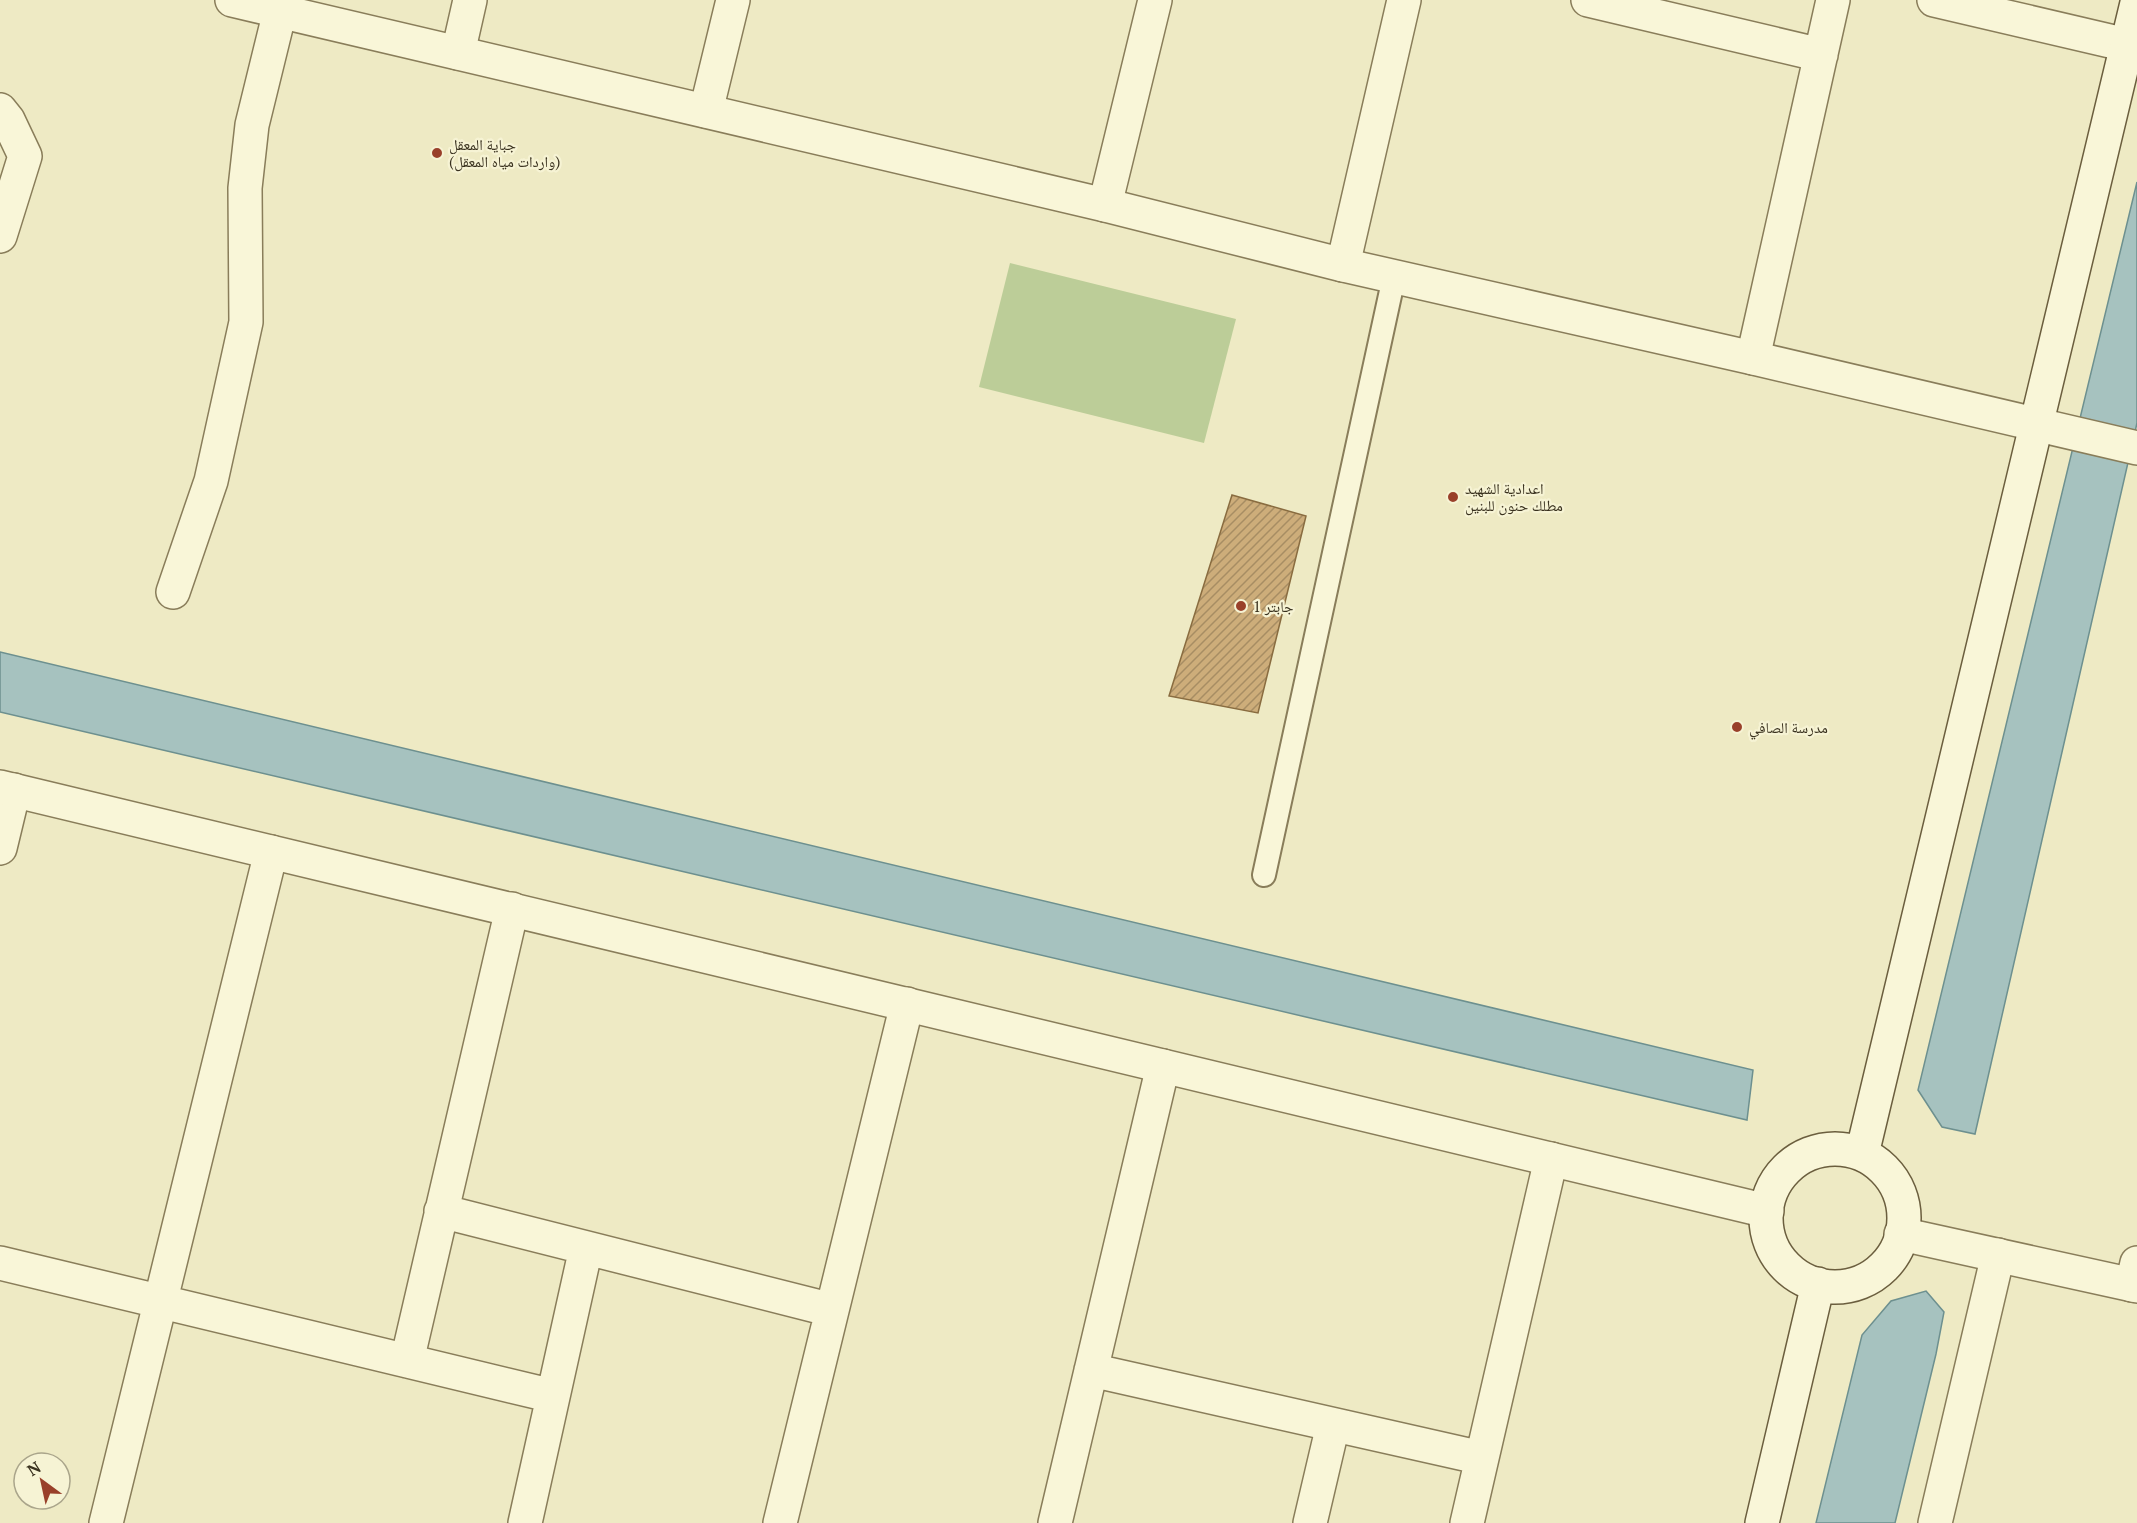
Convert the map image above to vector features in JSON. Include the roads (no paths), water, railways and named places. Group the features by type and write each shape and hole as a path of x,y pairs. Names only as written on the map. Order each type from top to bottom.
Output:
{"street":[{"path":"232,0 1105,206 1394,277 2137,448"},
{"path":"458,53 470,0"},
{"path":"706,111 733,0"},
{"path":"1105,206 1155,0"},
{"path":"1343,265 1404,0"},
{"path":"1588,0 1690,12 1821,55"},
{"path":"1753,358 1833,0"},
{"path":"1934,0 2127,45"},
{"path":"1862,1154 2137,3"},
{"path":"173,592 211,481 246,322 245,188 252,125 280,11"},
{"path":"0,110 8,120 25,156 0,236"},
{"path":"0,848 7,788 1767,1211"},
{"path":"106,1523 271,852"},
{"path":"406,1361 512,909"},
{"path":"780,1523 907,1004"},
{"path":"1055,1523 1163,1066"},
{"path":"1841,1149 1862,1154 1881,1166 1895,1183 1903,1203 1904,1224 1898,1245 1887,1264 1870,1277 1850,1286 1828,1287 1805,1281 1785,1266 1772,1246 1766,1223 1768,1200 1778,1178 1796,1161 1818,1151 1841,1149"},
{"path":"1467,1523 1551,1159"},
{"path":"441,1212 832,1310"},
{"path":"1901,1234 2135,1278"},
{"path":"525,1523 586,1248"},
{"path":"1935,1523 1998,1254"},
{"path":"0,1263 553,1396"},
{"path":"1762,1523 1818,1284"},
{"path":"1091,1370 1482,1458"},
{"path":"1310,1523 1333,1425"}],"lane":[{"path":"1264,875 1394,277"}],"water":[{"path":"2137,182 2137,423 1975,1134 1942,1127 1918,1090"},
{"path":"0,652 1753,1070 1747,1120 0,712"},
{"path":"1926,1291 1944,1312 1895,1523 1816,1523 1862,1335 1891,1301"}],"place":[{"name":"جباية المعقل (واردات مياه المعقل)","path":"437,153"},
{"name":"اعدادية الشهيد مطلك حنون للبنين","path":"1453,497"},
{"name":"جابتر 1","path":"1241,606"},
{"name":"مدرسة الصافي","path":"1737,727"}]}
